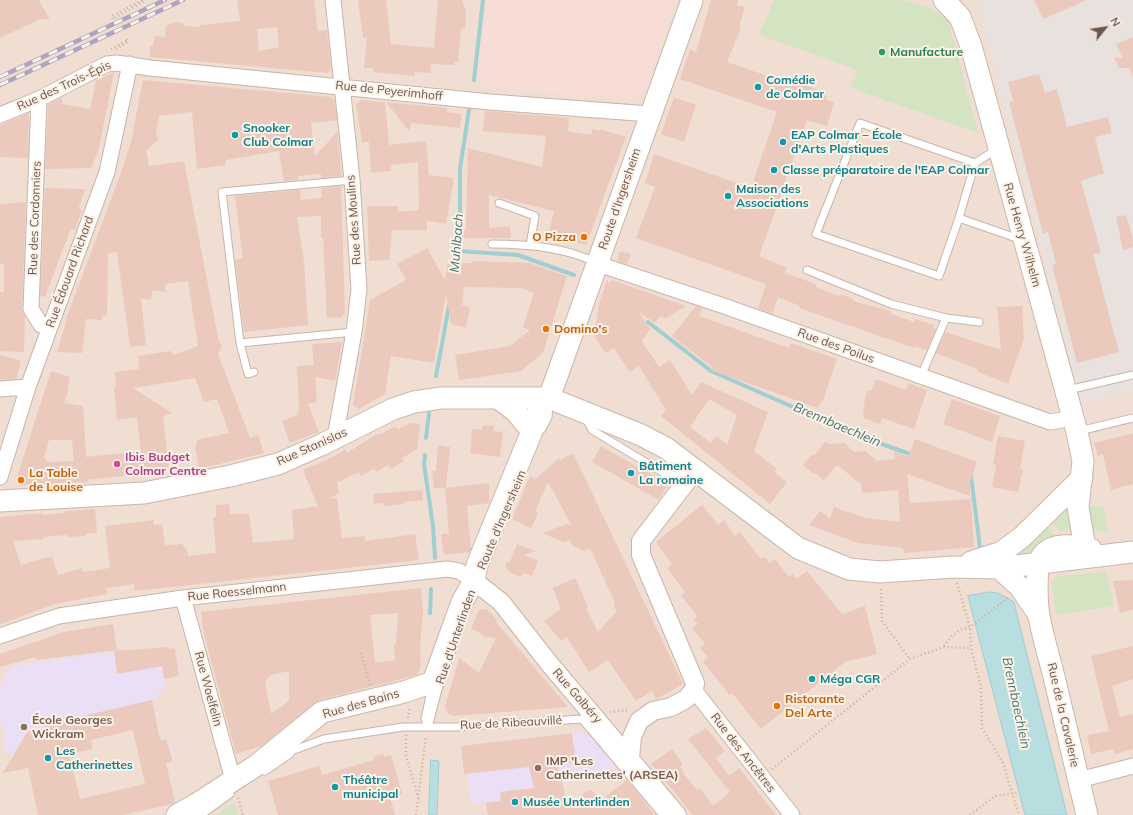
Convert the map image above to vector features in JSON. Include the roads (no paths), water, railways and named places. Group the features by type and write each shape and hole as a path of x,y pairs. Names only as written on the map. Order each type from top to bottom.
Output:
{"main road":[{"name":"Route d'Ingersheim","path":"474,581 477,565 532,431 538,412 549,398 692,0"},
{"name":"Rue Henry Wilhelm","path":"944,0 955,10 964,27 1075,425 1083,461 1078,507 1085,548"},
{"name":"Rue Stanislas","path":"0,501 144,493 278,464 335,438 382,414 414,402 441,398 549,398"},
{"path":"498,398 515,411 532,431"},
{"path":"549,398 641,435 666,448 692,466 798,548 849,569 880,572 953,567 999,568 1125,552"},
{"path":"953,567 1002,552 1022,537 1082,478"},
{"path":"1039,564 1042,556 1054,547 1125,552"},
{"name":"Rue de la Cavalerie","path":"1039,564 1039,615 1087,815"},
{"name":"Rue de la Cavalerie","path":"999,568 1020,587 1039,615"},
{"name":"Rue d'Unterlinden","path":"433,682 462,602 474,581"},
{"name":"Rue des Bains","path":"177,815 235,785 257,770 322,712 433,682"}],"street":[{"name":"Rue des Moulins","path":"333,0 352,180 359,289 354,332 335,438"},
{"name":"Rue des Trois-Épis","path":"0,115 39,99 107,64 130,64"},
{"name":"Rue de Peyerimhoff","path":"130,64 150,68 343,86 490,102 650,114"},
{"name":"Rue Édouard Richard","path":"0,477 28,387 107,172 130,64"},
{"name":"Rue des Cordonniers","path":"39,99 31,309 41,325 50,327"},
{"name":"Rue des Poilus","path":"598,264 724,306 1050,422 1075,425"},
{"path":"0,389 28,387"},
{"path":"630,758 632,737 639,721 653,711 671,707 686,699 694,690 695,682 641,554 641,541 692,466"},
{"name":"Rue Roesselmann","path":"0,636 59,616 183,598 447,569 459,571 474,581"},
{"name":"Rue Golbéry","path":"474,581 501,602 548,662 588,717 630,758 676,815"},
{"name":"Rue Woelfelin","path":"183,598 235,785"},
{"name":"Rue des Ancêtres","path":"694,690 792,815"},
{"path":"1078,780 1133,766"}],"lane":[{"path":"975,163 860,123 816,234 939,276 960,218 975,163 998,149"},
{"path":"254,372 248,374 240,343 222,192 352,180"},
{"path":"499,202 535,216 530,245"},
{"path":"960,218 1024,240"},
{"path":"492,244 530,245 584,256 598,264"},
{"path":"807,270 890,304 946,318 979,322"},
{"path":"921,376 946,318"},
{"path":"240,343 354,332"},
{"path":"1066,391 1133,375"},
{"name":"Route d'Ingersheim","path":"474,581 485,567 536,440 548,417 549,398"},
{"path":"1075,425 1133,418"},
{"name":"Rue d'Unterlinden","path":"428,726 438,686 469,605 474,581"},
{"name":"Rue d'Unterlinden","path":"428,726 425,718 433,682"},
{"name":"Rue de Ribeauvillé","path":"428,726 454,727 588,717"},
{"name":"Rue Golbéry","path":"588,717 663,815"},
{"name":"Rue des Bains","path":"257,770 302,746 324,739 402,727 428,726"},
{"name":"Rue des Bains","path":"257,770 302,746"},
{"name":"Rue des Bains","path":"201,815 235,785"}],"water":[{"path":"989,592 998,593 1014,602 1067,815 1025,815 968,596"},
{"path":"431,760 439,761 437,815 429,815"}],"waterway":[{"name":"Muhlbach","path":"474,80 483,0"},
{"name":"Muhlbach","path":"457,268 460,243 460,169 469,110"},
{"name":"Brennbaechlein","path":"459,251 518,255 574,275"},
{"name":"Muhlbach","path":"436,376 449,306"},
{"name":"Brennbaechlein","path":"648,322 711,371 859,436 913,455"},
{"name":"Muhlbach","path":"426,438 429,413"},
{"name":"Muhlbach","path":"425,455 424,464 433,526 435,558"},
{"name":"Brennbaechlein","path":"968,475 971,476 980,548"},
{"name":"Muhlbach","path":"430,613 431,589"}],"railway":[{"path":"0,77 165,0"},
{"path":"0,85 183,0"}],"place":[{"name":"Manufacture","path":"882,52"},
{"name":"Comédie de Colmar","path":"758,87"},
{"name":"Snooker Club Colmar","path":"235,135"},
{"name":"EAP Colmar – École d'Arts Plastiques","path":"783,142"},
{"name":"Classe préparatoire de l'EAP Colmar","path":"774,170"},
{"name":"Maison des Associations","path":"728,196"},
{"name":"O Pizza","path":"584,237"},
{"name":"Domino's","path":"546,329"},
{"name":"Ibis Budget Colmar Centre","path":"117,464"},
{"name":"Bâtiment La romaine","path":"631,473"},
{"name":"La Table de Louise","path":"21,480"},
{"name":"Méga CGR","path":"812,679"},
{"name":"Ristorante Del Arte","path":"777,706"},
{"name":"École Georges Wickram","path":"24,727"},
{"name":"Les Catherinettes","path":"48,758"},
{"name":"IMP 'Les Catherinettes' (ARSEA)","path":"538,768"},
{"name":"Théâtre municipal","path":"335,787"},
{"name":"Musée Unterlinden","path":"515,802"}]}
